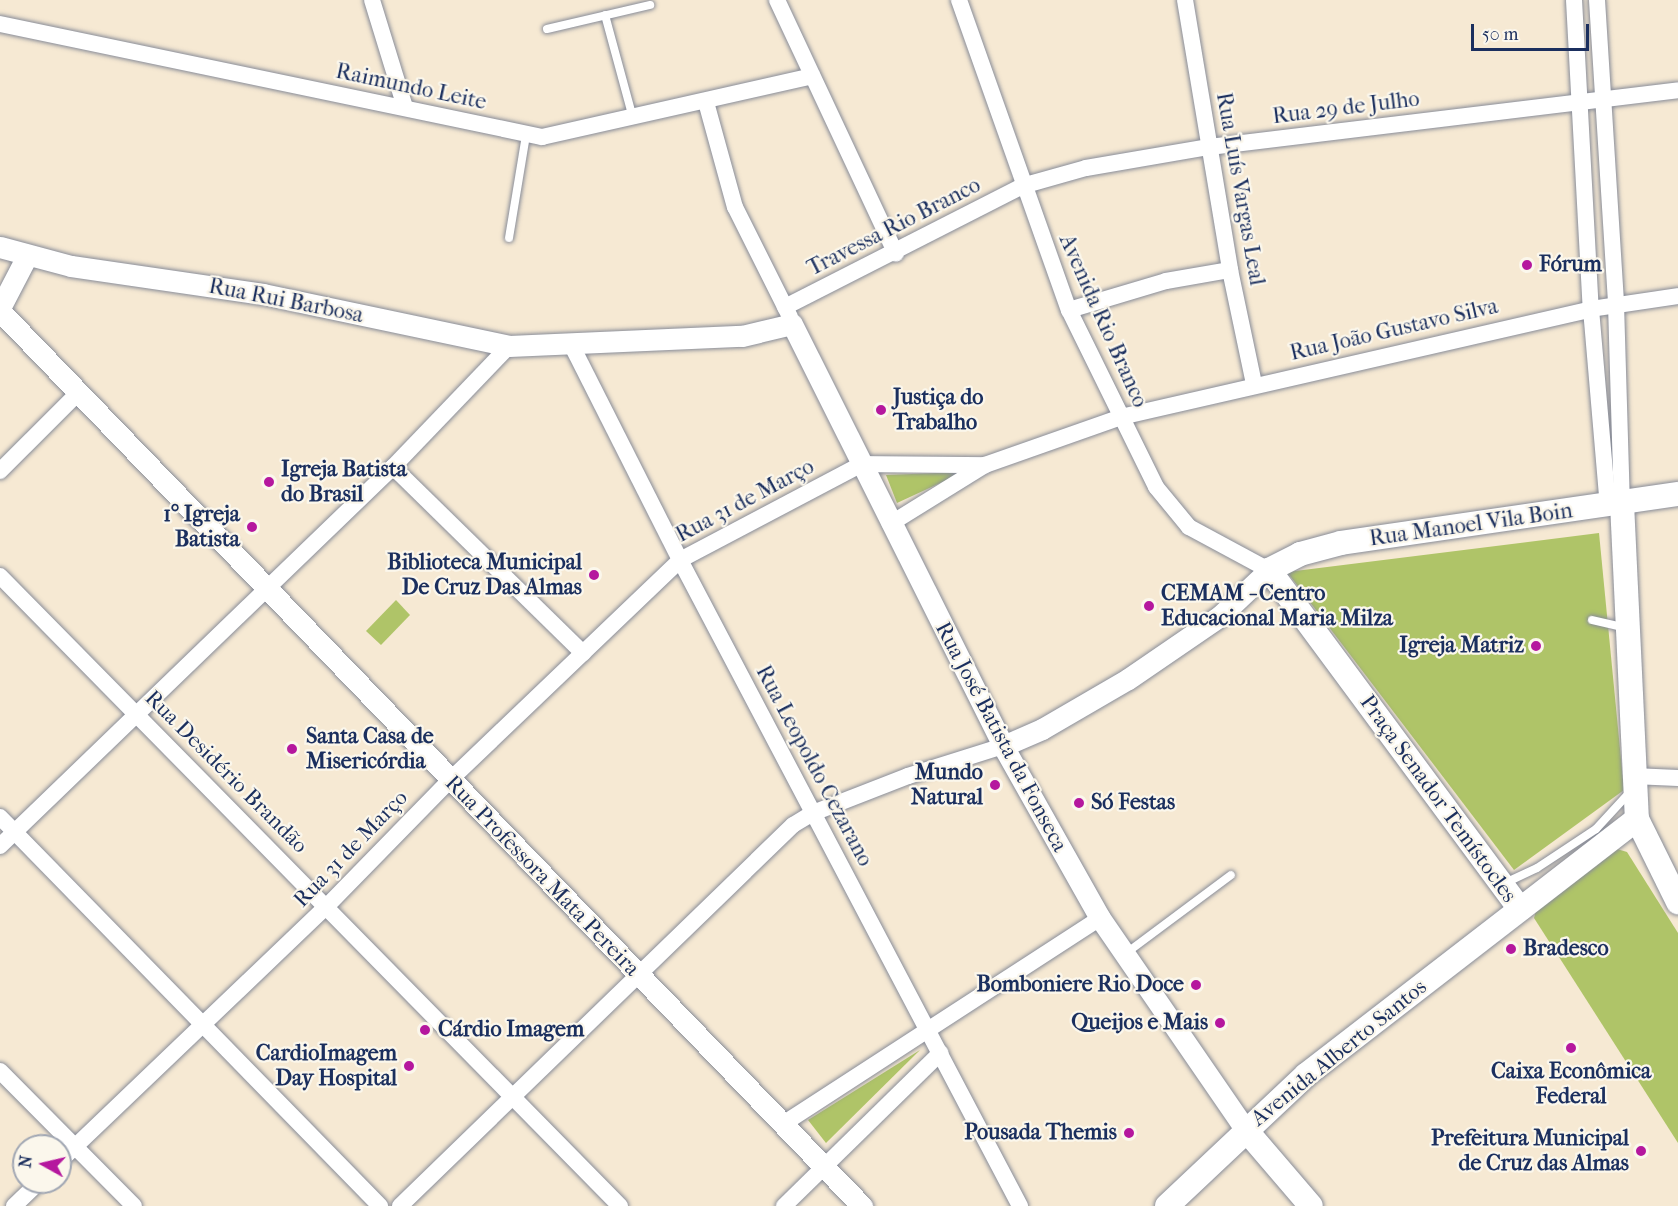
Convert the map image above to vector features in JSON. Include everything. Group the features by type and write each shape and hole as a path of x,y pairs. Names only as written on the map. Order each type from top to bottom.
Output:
{"main road":[{"name":"Rua Manoel Vila Boin","path":"1269,570 1300,554 1341,543 1678,494"},
{"path":"1615,504 1627,628 1633,782 1637,819 1678,902"},
{"name":"Praça Senador Temístocles","path":"1269,570 1520,909 1637,819"},
{"name":"Avenida Alberto Santos","path":"1167,1206 1245,1129 1306,1075 1520,909"},
{"path":"1245,1129 1311,1206"}],"street":[{"path":"372,0 405,107"},
{"path":"777,0 896,254"},
{"name":"Avenida Rio Branco","path":"959,0 1022,186 1069,310 1156,487 1189,527 1269,570"},
{"name":"Rua Luís Vargas Leal","path":"1186,0 1230,270 1254,384"},
{"path":"1574,0 1591,309 1615,504"},
{"path":"1597,0 1616,304 1615,504"},
{"name":"Raimundo Leite","path":"0,24 405,107 526,135 567,134 812,76"},
{"name":"Rua 29 de Julho","path":"1022,186 1097,166 1209,147 1678,90"},
{"path":"706,102 735,207 789,315"},
{"name":"Travessa Rio Branco","path":"789,315 1022,186"},
{"name":"Rua Rui Barbosa","path":"0,247 71,266 263,294 508,346 572,346 742,336 789,315"},
{"path":"0,310 27,256"},
{"path":"1069,310 1167,281 1230,270"},
{"name":"Rua João Gustavo Silva","path":"985,465 1121,417 1254,384 1591,309 1678,296"},
{"name":"Rua Professora Mata Pereira","path":"0,310 636,975 862,1206"},
{"name":"Rua José Batista da Fonseca","path":"789,315 890,524 1003,746 1100,918 1245,1129"},
{"path":"0,846 393,467 508,346"},
{"name":"Rua Leopoldo Cezarano","path":"572,346 680,560 1020,1206"},
{"path":"0,471 78,393"},
{"path":"862,464 985,465"},
{"name":"Rua 31 de Março","path":"72,1150 327,906 450,780 680,560 862,464"},
{"path":"890,524 985,465"},
{"path":"393,467 583,653"},
{"path":"400,1206 777,838 813,813 963,757 1003,746 1042,729 1128,679 1220,616 1269,570"},
{"name":"Rua Desidério Brandão","path":"0,576 327,906 511,1098 620,1206"},
{"path":"1633,782 1678,778"},
{"path":"0,817 380,1206"},
{"path":"783,1124 1100,918"},
{"path":"784,1206 940,1053"},
{"path":"0,1071 134,1206"},
{"path":"14,1206 26,1194"}],"lane":[{"path":"547,28 650,4"},
{"path":"605,15 633,118"},
{"path":"509,238 526,135"},
{"path":"1592,620 1627,628"},
{"path":"1502,884 1537,868 1596,829 1633,782"},
{"path":"1124,954 1232,875"}],"green space":[{"path":"964,472 897,503 886,475"},
{"path":"1599,533 1624,790 1514,870 1287,572"},
{"path":"396,600 410,615 381,645 366,631"},
{"path":"1617,849 1627,852 1678,933 1678,1143 1534,918 1537,907"},
{"path":"920,1050 826,1143 808,1120"}],"place":[{"name":"Fórum","path":"1527,265"},
{"name":"Justiça do Trabalho","path":"881,410"},
{"name":"Igreja Batista do Brasil","path":"269,482"},
{"name":"1° Igreja Batista","path":"252,527"},
{"name":"Biblioteca Municipal De Cruz Das Almas","path":"594,575"},
{"name":"CEMAM - Centro Educacional Maria Milza","path":"1149,606"},
{"name":"Igreja Matriz","path":"1536,646"},
{"name":"Santa Casa de Misericórdia","path":"292,749"},
{"name":"Mundo Natural","path":"995,785"},
{"name":"Só Festas","path":"1079,803"},
{"name":"Bradesco","path":"1511,949"},
{"name":"Bomboniere Rio Doce","path":"1196,985"},
{"name":"Queijos e Mais","path":"1220,1023"},
{"name":"Cárdio Imagem","path":"425,1030"},
{"name":"Caixa Econômica Federal","path":"1571,1048"},
{"name":"CardioImagem Day Hospital","path":"409,1066"},
{"name":"Pousada Themis","path":"1129,1133"},
{"name":"Prefeitura Municipal de Cruz das Almas","path":"1641,1151"}]}
